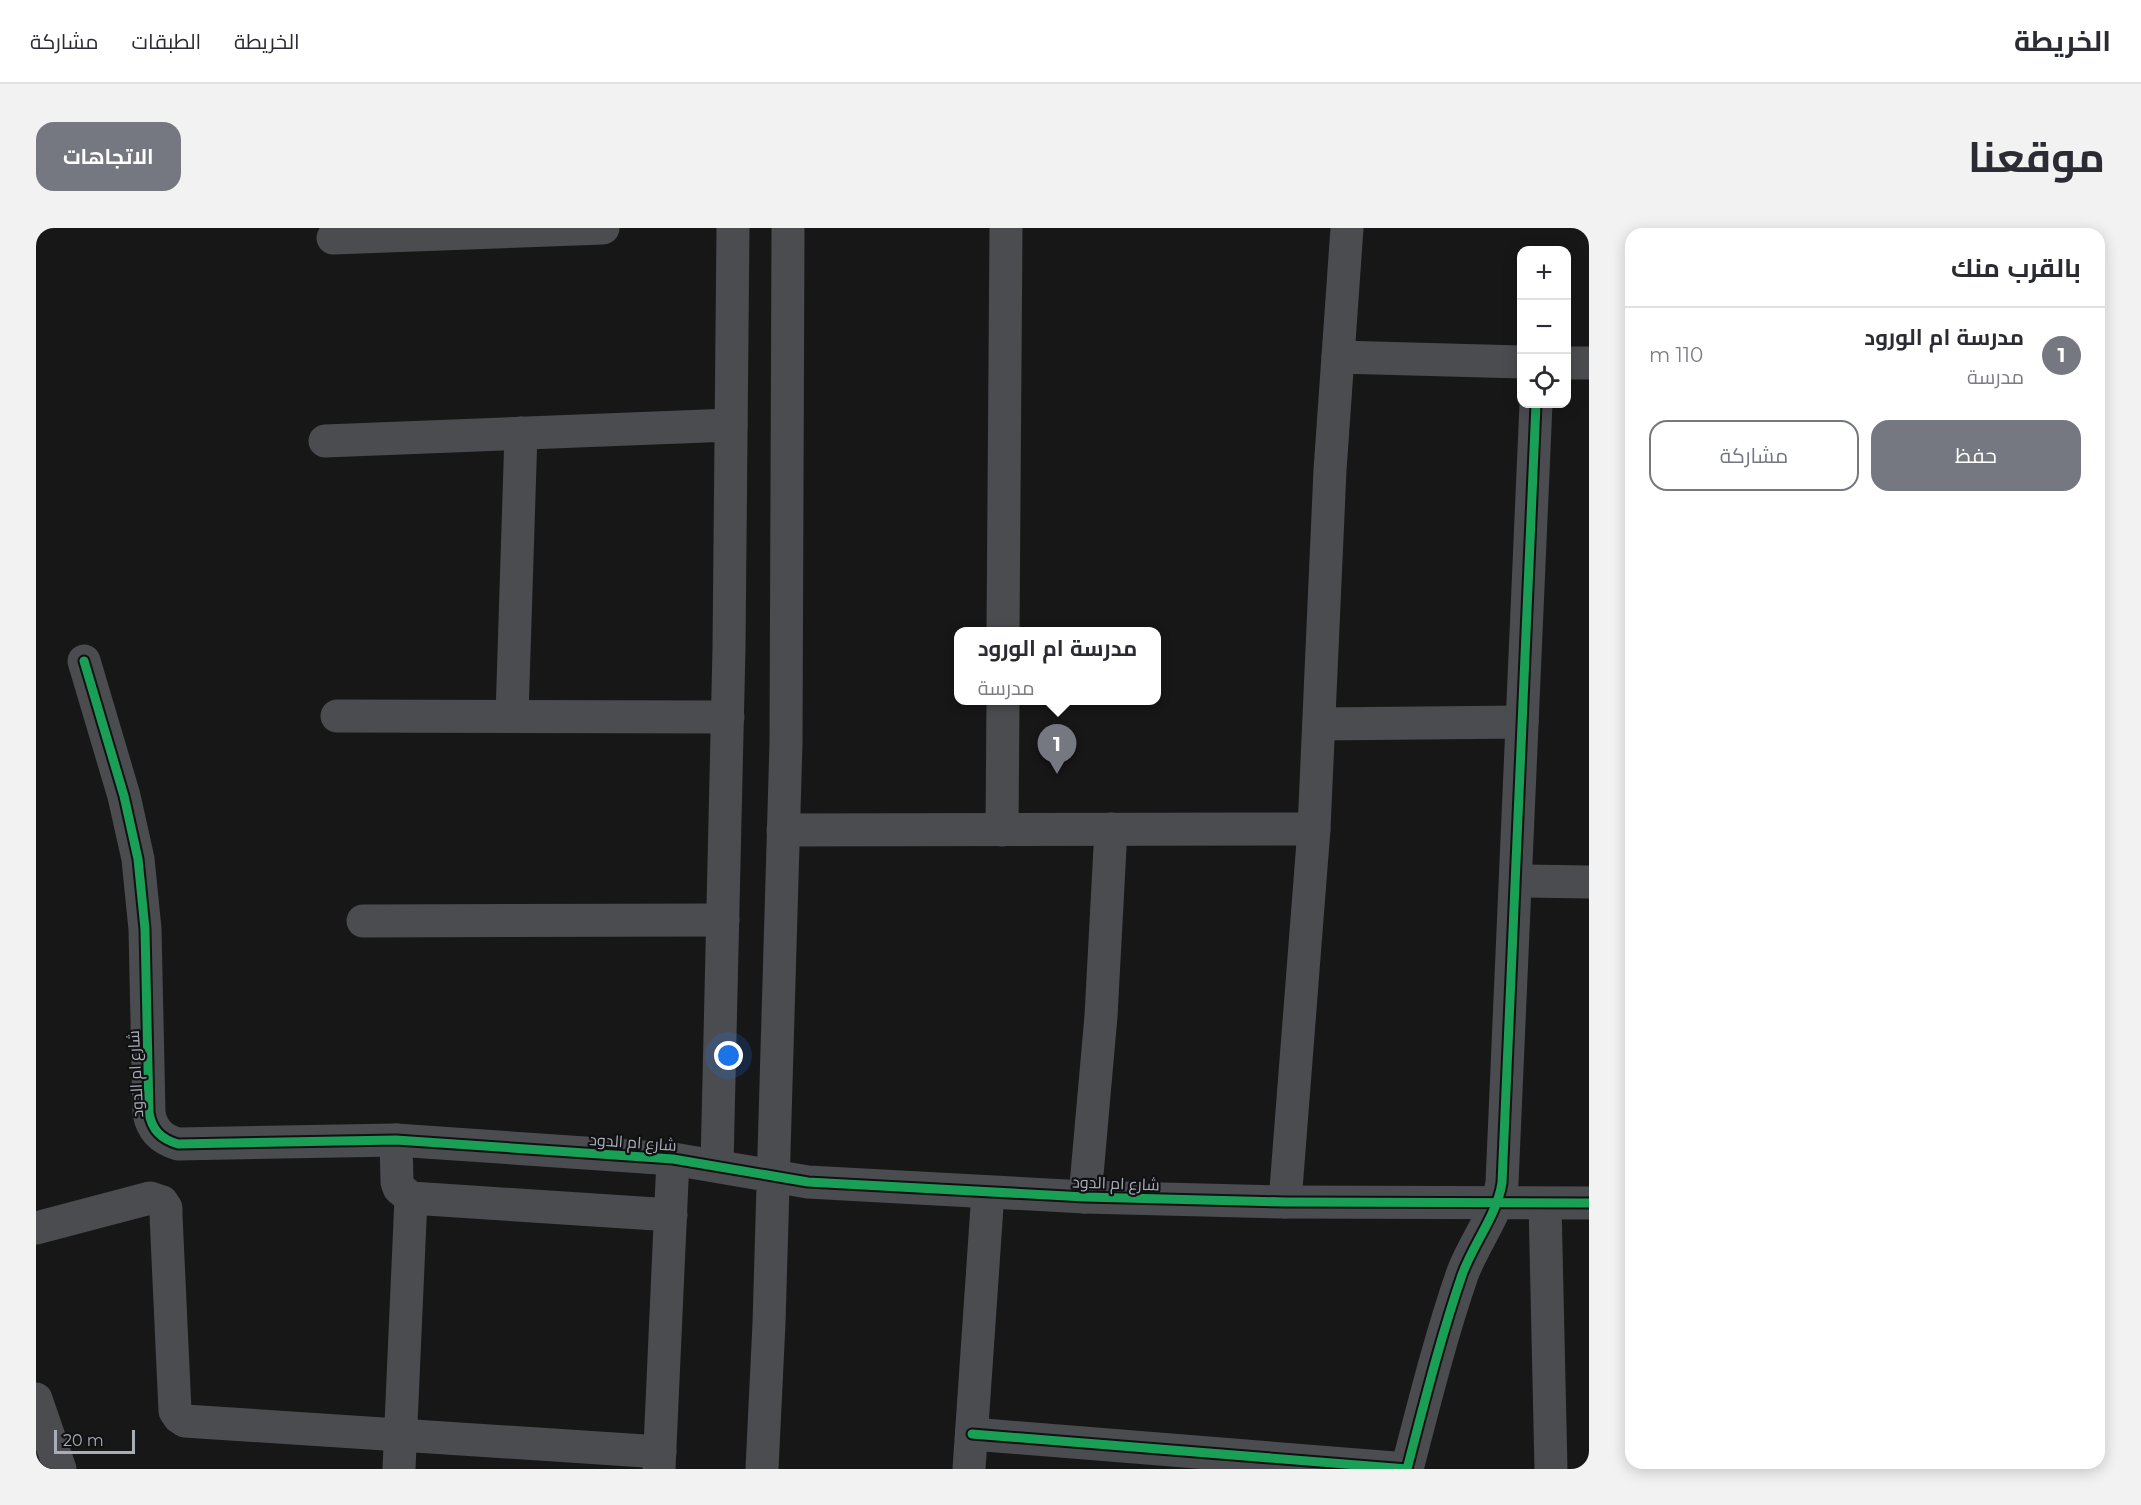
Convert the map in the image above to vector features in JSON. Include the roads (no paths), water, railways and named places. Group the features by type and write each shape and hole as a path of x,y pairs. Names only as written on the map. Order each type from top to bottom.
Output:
{"street":[{"path":"333,238 603,228"},
{"path":"717,1165 728,717 733,228"},
{"path":"762,1469 786,743 788,228"},
{"path":"1004,627 1005,228"},
{"path":"1285,1202 1314,829 1330,470 1347,228"},
{"path":"1338,357 1517,362"},
{"path":"1571,363 1589,363"},
{"path":"972,1434 1407,1469 1440,1344 1462,1275 1500,1195 1536,408"},
{"path":"325,441 731,425"},
{"path":"512,716 520,433"},
{"name":"شارع ام الدود","path":"84,661 123,796 138,859 145,929 149,1113 155,1130 168,1141 178,1144 396,1140 673,1159 808,1182 1085,1197 1285,1202 1589,1203"},
{"path":"1002,830 1003,705"},
{"path":"337,716 728,717"},
{"path":"1319,724 1522,722"},
{"path":"1085,1197 1101,1016 1111,829"},
{"path":"783,830 1314,829"},
{"path":"1516,881 1589,882"},
{"path":"363,921 723,920"},
{"path":"396,1140 397,1182 399,1188 411,1198 671,1215"},
{"path":"36,1228 150,1198 162,1202 166,1208 175,1410 179,1418 185,1421 399,1436 660,1460 673,1159"},
{"path":"969,1469 988,1192"},
{"path":"399,1469 411,1198"},
{"path":"1545,1204 1551,1469"},
{"path":"36,1399 60,1469"}],"place":[{"name":"مدرسة ام الورود","path":"1057,774"}]}
